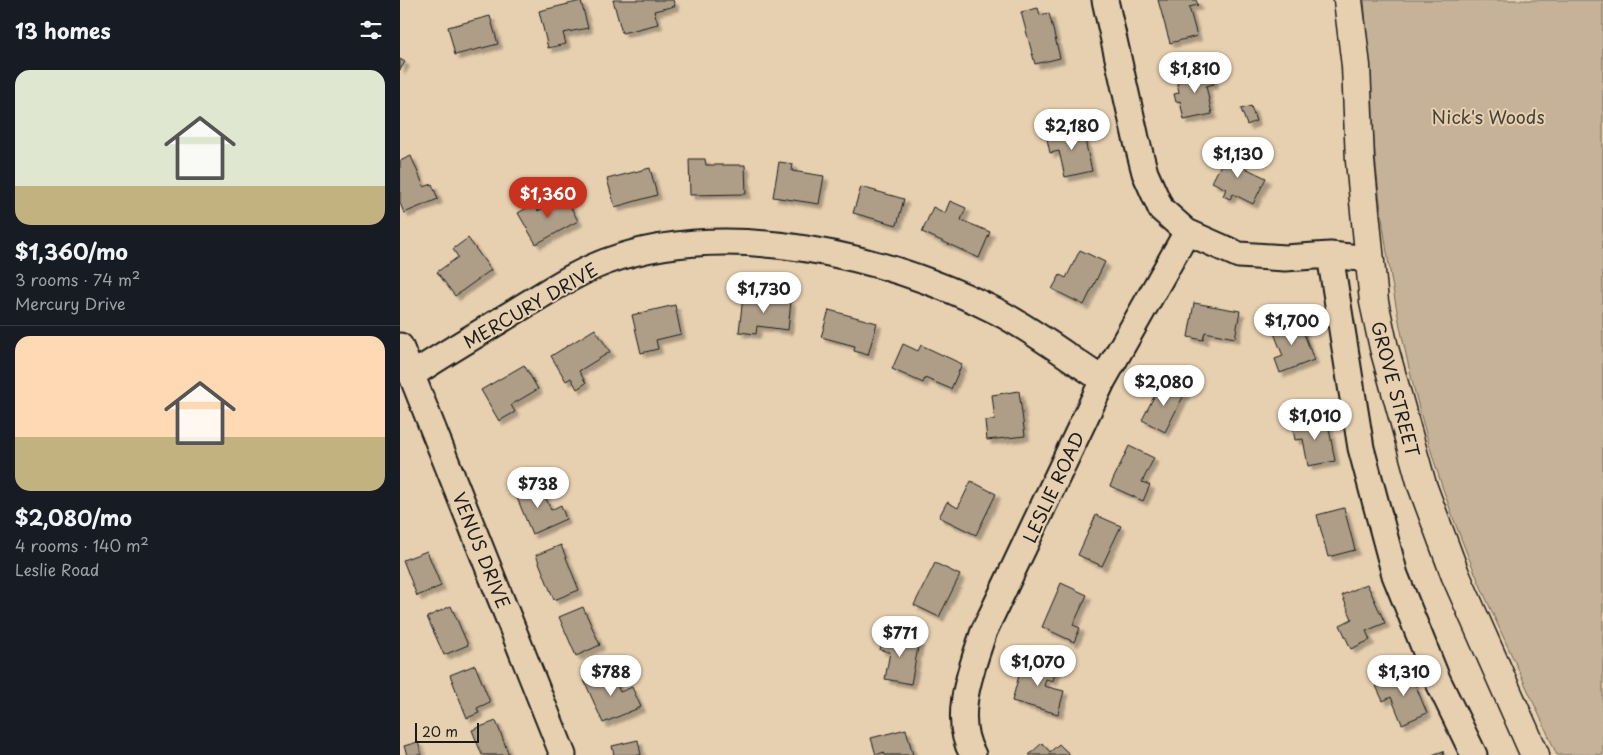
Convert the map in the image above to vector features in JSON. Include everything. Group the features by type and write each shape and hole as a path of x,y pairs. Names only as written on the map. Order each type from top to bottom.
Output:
{"main road":[{"name":"GROVE STREET","path":"1348,0 1356,66 1360,160 1374,302 1384,348 1422,485 1455,574 1535,755"}],"street":[{"path":"1105,0 1145,172 1161,209 1186,232 1239,255 1285,258 1330,255 1370,259"},
{"name":"LESLIE ROAD","path":"973,755 962,731 964,706 972,667 984,631 1103,380 1186,232"},
{"name":"MERCURY DRIVE","path":"412,375 577,274 637,252 699,242 722,242 792,248 838,256 884,266 944,286 1000,313 1103,380"},
{"path":"1330,255 1361,448 1396,574 1437,679 1474,755"},
{"name":"VENUS DRIVE","path":"400,346 563,755"}],"green space":[{"name":"Nick's Woods","path":"1364,0 1603,0 1603,755 1557,755 1482,589 1442,486 1409,368 1386,247 1376,166"}],"building":[{"path":"613,0 673,0 675,6 654,11 658,24 622,33"},
{"path":"1158,0 1196,0 1198,5 1189,7 1197,36 1170,43"},
{"path":"581,1 588,28 563,33 566,44 548,48 539,11"},
{"path":"1038,8 1040,15 1049,13 1060,58 1035,64 1021,12"},
{"path":"490,16 498,44 455,55 448,27"},
{"path":"400,59 405,62 400,70"},
{"path":"1212,70 1214,84 1206,86 1212,114 1184,120 1180,101 1176,102 1174,94 1179,93 1176,76"},
{"path":"1251,106 1256,121 1247,125 1241,109"},
{"path":"1082,127 1092,171 1065,177 1059,151 1050,153 1047,139 1056,137 1055,133"},
{"path":"1228,151 1244,159 1241,166 1266,178 1253,204 1233,194 1230,199 1223,196 1226,189 1212,182"},
{"path":"411,156 424,187 432,184 438,199 404,213 400,203 400,161"},
{"path":"689,159 705,159 706,165 745,165 746,194 690,195"},
{"path":"779,162 793,164 792,171 824,176 819,204 773,197"},
{"path":"650,168 657,195 615,207 607,179"},
{"path":"861,187 904,199 897,225 853,213"},
{"path":"565,196 578,221 536,244 518,213 534,204 538,211"},
{"path":"950,201 966,208 961,220 990,232 979,258 922,232 933,207 945,213"},
{"path":"468,238 491,270 455,296 437,272 458,257 453,249"},
{"path":"1080,250 1105,262 1084,305 1052,289 1060,275 1066,278"},
{"path":"743,296 791,301 788,330 757,326 756,334 739,332"},
{"path":"1194,303 1240,311 1235,338 1205,332 1203,340 1188,337"},
{"path":"675,305 681,334 656,340 658,349 641,353 632,315"},
{"path":"829,310 877,323 868,355 854,351 855,346 821,337"},
{"path":"1298,318 1314,360 1280,373 1275,359 1283,356 1272,328"},
{"path":"595,329 610,352 579,371 586,383 577,389 571,378 566,381 551,356"},
{"path":"903,344 918,351 921,345 962,364 951,389 925,378 923,383 892,369"},
{"path":"524,365 538,389 511,405 515,412 499,421 481,390"},
{"path":"1162,381 1185,393 1165,432 1142,420"},
{"path":"1019,391 1025,436 987,440 985,421 995,420 992,395"},
{"path":"1327,418 1335,461 1308,466 1303,439 1295,440 1292,424"},
{"path":"1129,446 1154,458 1142,482 1150,485 1143,501 1110,486"},
{"path":"971,481 996,494 976,535 939,517 947,502 958,508"},
{"path":"539,483 551,510 561,505 566,519 532,534 515,493"},
{"path":"1344,508 1355,550 1328,557 1317,515"},
{"path":"1096,515 1121,526 1102,566 1078,555"},
{"path":"561,545 579,590 554,600 536,555"},
{"path":"427,551 441,586 417,596 403,560"},
{"path":"935,563 960,575 939,617 914,605"},
{"path":"1061,583 1087,595 1073,625 1080,628 1074,642 1042,627"},
{"path":"1367,584 1385,623 1366,631 1370,640 1351,649 1340,625 1352,619 1342,595"},
{"path":"451,606 468,645 444,655 427,617"},
{"path":"583,607 600,645 576,656 559,617"},
{"path":"883,635 919,642 911,684 885,679 890,652 880,650"},
{"path":"1024,657 1057,666 1053,681 1046,679 1044,686 1064,691 1058,714 1012,701"},
{"path":"475,665 490,702 477,708 479,713 467,718 450,675"},
{"path":"610,669 620,692 632,687 641,707 603,723 584,680"},
{"path":"1410,672 1427,713 1402,724 1391,697 1383,701 1376,686"},
{"path":"496,721 509,755 482,755 472,730"},
{"path":"906,729 913,755 885,755 884,752 876,755 871,738"},
{"path":"638,740 641,755 614,755 612,746"},
{"path":"418,742 422,755 407,755 404,746"},
{"path":"1042,743 1050,752 1059,744 1070,755 1029,755"},
{"path":"1443,751 1444,755 1432,755"}]}
